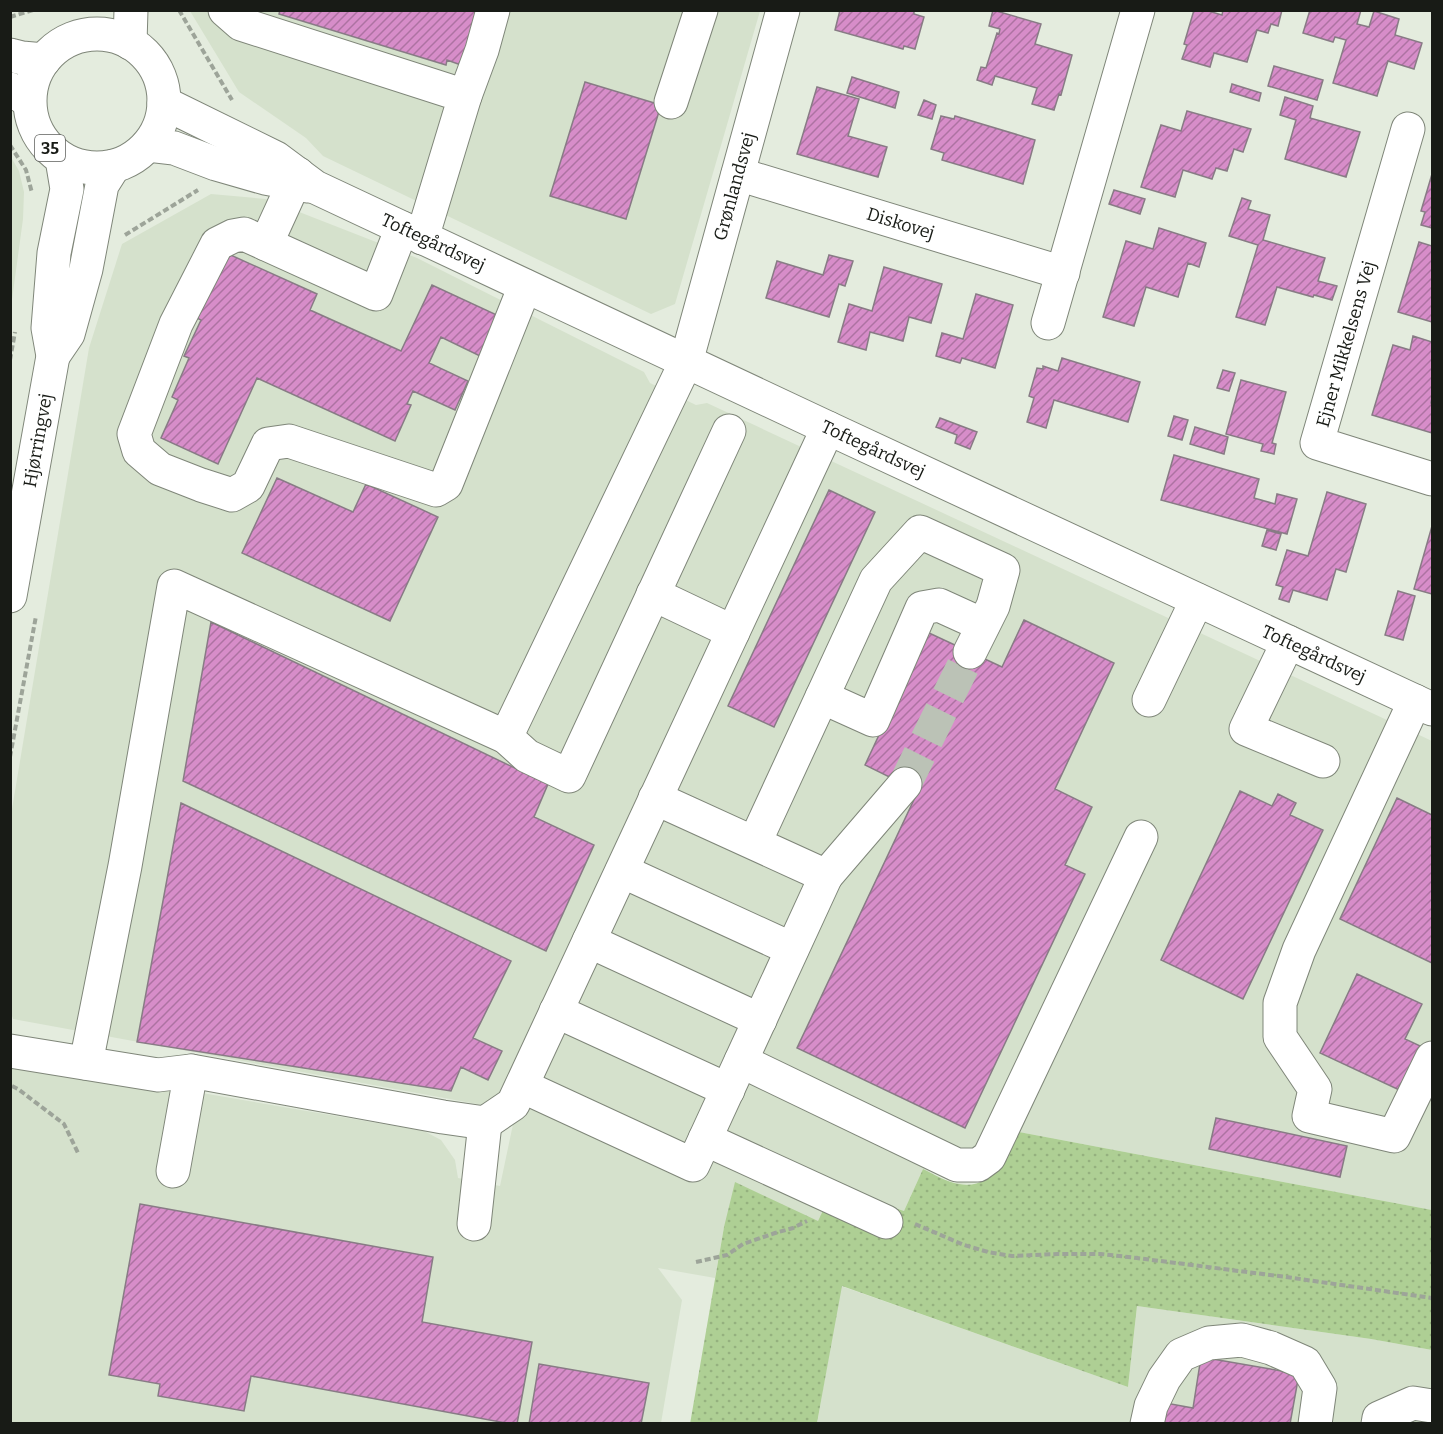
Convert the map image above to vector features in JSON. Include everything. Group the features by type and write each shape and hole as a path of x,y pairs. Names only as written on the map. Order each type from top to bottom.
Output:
{"street":[{"path":"130,43 132,10"},
{"path":"225,10 241,24 465,96"},
{"path":"493,10 482,50 412,233 376,294 244,234 233,236 217,244 176,324 134,434 140,451 160,469 232,495 248,486 268,444 289,441 436,490 446,484 525,286"},
{"path":"671,102 701,10"},
{"name":"Grønlandsvej","path":"506,737 686,362 783,10"},
{"path":"1048,323 1138,10"},
{"name":"35","path":"88,23 97,34 114,36 130,43 144,54 155,68 162,85 164,103 159,125 148,145 132,158 114,166 96,169 79,166 62,159 45,144 20,95 44,60 88,23"},
{"path":"10,55 44,60"},
{"name":"Toftegårdsvej","path":"164,103 276,158 302,182 1424,705"},
{"name":"Ejner Mikkelsens Vej","path":"1408,129 1317,442 1432,479"},
{"name":"Toftegårdsvej","path":"148,145 174,148 216,164 265,178 302,182"},
{"name":"Hjørringvej","path":"10,596 52,356 48,328 54,253 67,189 62,159"},
{"name":"Hjørringvej","path":"52,356 68,334 86,269 102,185 114,166"},
{"name":"Diskovej","path":"738,174 1063,273"},
{"path":"266,244 302,182"},
{"path":"10,1051 159,1075 191,1071 485,1123 513,1104 828,428"},
{"path":"86,1063 174,586 506,737 527,756 568,776 729,431"},
{"path":"755,843 822,697 876,580 920,532 1003,570 993,606 976,639 939,605 922,608 873,720 822,697"},
{"path":"653,594 733,632"},
{"path":"1149,700 1197,600"},
{"path":"1288,642 1246,729 1323,761"},
{"path":"1424,705 1299,950 1280,1003 1280,1037 1315,1089 1309,1116 1394,1136 1432,1058"},
{"path":"522,1086 693,1165 826,876 905,784"},
{"path":"656,798 826,876"},
{"path":"556,1011 734,1076 957,1165 978,1165 989,1157 1141,837"},
{"path":"622,871 792,949"},
{"path":"589,941 760,1020"},
{"path":"173,1171 191,1071"},
{"path":"474,1224 485,1123"},
{"path":"705,1139 886,1222"},
{"path":"1147,1424 1151,1406 1164,1379 1181,1354 1209,1343 1242,1340 1271,1348 1305,1363 1320,1388 1315,1424"},
{"path":"1378,1424 1379,1418 1413,1403 1432,1406"}],"path":[{"path":"10,17 33,10"},
{"path":"178,10 237,108"},
{"path":"10,1085 64,1124 79,1155"},
{"path":"696,1262 727,1255 743,1244 808,1221 824,1193"},
{"path":"886,1222 896,1215 964,1245 1012,1256 1090,1254 1137,1258 1432,1298"}],"shaded area":[{"path":"190,11 760,11 675,304 651,314 323,156 306,138 239,92"},
{"path":"11,157 19,171 24,192 23,219 11,307"},
{"path":"211,194 266,199 417,258 644,372 650,383 696,405 707,403 1432,741 1432,1210 1019,1132 1003,1163 993,1175 975,1183 959,1184 923,1169 904,1211 898,1209 896,1215 827,1203 818,1221 724,1227 715,1278 658,1268 682,1300 661,1423 11,1424 11,1066 27,1063 424,1131 441,1140 455,1160 458,1178 500,1186 516,1110 13,1019 10,1010 11,815 89,348 122,244"},
{"path":"841,1286 1128,1387 1137,1306 1371,1339 1432,1350 1432,1423 817,1424"}],"green space":[{"path":"1019,1132 1432,1210 1432,1350 1371,1339 1137,1306 1128,1387 842,1286 817,1423 690,1424 724,1227 735,1182 818,1221 827,1202 896,1215 898,1209 904,1211 923,1169 954,1183 971,1185 981,1182 997,1170"}],"building":[{"path":"280,10 478,10 461,65 447,60 446,65 279,14"},
{"path":"840,10 914,10 914,14 924,17 915,49 904,46 903,49 835,30"},
{"path":"993,10 1041,24 1035,44 1072,55 1061,95 1059,94 1054,110 1032,104 1037,88 995,76 992,85 977,80 981,67 986,68 997,33 999,34 1000,29 989,26"},
{"path":"1194,10 1205,10 1222,15 1223,10 1282,10 1278,26 1271,24 1268,33 1257,30 1247,62 1214,53 1210,67 1182,59"},
{"path":"1310,10 1361,10 1357,24 1369,27 1374,11 1399,19 1395,35 1422,43 1414,69 1388,61 1377,96 1333,83 1346,40 1335,37 1333,42 1303,33"},
{"path":"1274,66 1323,80 1317,100 1268,86"},
{"path":"852,77 899,92 895,108 847,93"},
{"path":"585,82 661,105 626,219 550,196"},
{"path":"1232,84 1261,93 1259,101 1230,92"},
{"path":"817,87 859,99 848,136 887,147 878,177 797,154"},
{"path":"1285,97 1313,106 1310,118 1360,132 1346,177 1285,159 1296,120 1280,115"},
{"path":"924,100 936,105 932,119 918,115"},
{"path":"1187,111 1251,129 1243,152 1234,149 1227,171 1216,168 1212,179 1183,170 1175,197 1141,187 1161,125 1181,131"},
{"path":"941,116 954,119 955,116 1035,140 1023,184 942,160 944,153 931,149"},
{"path":"1432,174 1432,228 1421,225 1425,212 1421,211"},
{"path":"1114,190 1145,199 1140,214 1109,204"},
{"path":"1242,198 1251,201 1248,209 1270,215 1263,240 1325,258 1318,281 1337,286 1332,300 1277,287 1265,325 1236,317 1258,245 1229,236"},
{"path":"1159,228 1206,243 1199,267 1188,263 1178,297 1146,287 1134,326 1103,317 1126,241 1153,249"},
{"path":"1419,242 1432,246 1432,322 1398,312"},
{"path":"224,252 317,294 310,310 401,351 432,285 499,316 480,356 441,337 429,363 468,381 455,410 413,391 407,404 411,405 395,441 257,378 218,464 161,438 178,400 172,397 189,358 184,356 201,320 195,317"},
{"path":"829,255 853,261 845,286 839,284 829,317 766,298 777,261 823,275"},
{"path":"884,267 942,284 931,323 909,317 903,341 870,332 866,350 838,342 849,304 872,311"},
{"path":"976,294 1013,305 995,368 962,358 960,363 936,356 942,333 963,339"},
{"path":"1413,336 1432,342 1432,433 1372,415 1393,345 1410,350"},
{"path":"1062,358 1140,382 1128,422 1054,400 1046,428 1027,422 1034,398 1029,396 1037,368 1043,369 1043,366 1058,371"},
{"path":"1223,370 1235,373 1229,391 1217,388"},
{"path":"1241,380 1286,392 1272,443 1276,444 1274,454 1261,451 1263,444 1226,434"},
{"path":"1174,416 1188,420 1182,440 1168,436"},
{"path":"940,418 977,432 970,449 955,443 957,435 936,427"},
{"path":"1195,427 1228,437 1224,454 1190,444"},
{"path":"1174,455 1259,479 1254,498 1275,504 1277,494 1297,499 1287,534 1161,500"},
{"path":"277,478 353,512 366,484 438,517 390,621 242,553"},
{"path":"829,490 875,512 774,727 728,706"},
{"path":"1327,492 1366,504 1346,572 1336,569 1327,600 1293,590 1289,602 1279,599 1283,587 1276,585 1287,550 1308,556"},
{"path":"1432,526 1432,594 1414,589"},
{"path":"1267,530 1281,534 1276,550 1262,546"},
{"path":"1398,591 1415,596 1403,640 1385,635"},
{"path":"1024,620 1114,663 1055,789 1092,807 1065,865 1085,874 965,1128 797,1048 918,791 865,765 927,632 1002,667"},
{"path":"211,622 548,784 534,817 594,845 546,951 183,781"},
{"path":"1240,791 1272,806 1278,794 1296,803 1290,815 1323,830 1243,999 1161,960"},
{"path":"1397,798 1432,815 1432,963 1340,919"},
{"path":"181,803 511,961 473,1038 502,1051 488,1080 461,1067 451,1091 137,1042"},
{"path":"1357,974 1422,1004 1405,1039 1431,1051 1410,1095 1320,1053"},
{"path":"1216,1118 1347,1146 1340,1177 1209,1149"},
{"path":"140,1204 433,1257 422,1322 532,1342 517,1424 251,1376 244,1411 158,1396 160,1384 109,1375"},
{"path":"1201,1357 1299,1374 1290,1424 1162,1424 1166,1403 1193,1408"},
{"path":"539,1364 649,1383 641,1424 529,1424"}],"tunnel":[{"path":"905,784 970,652"}]}
